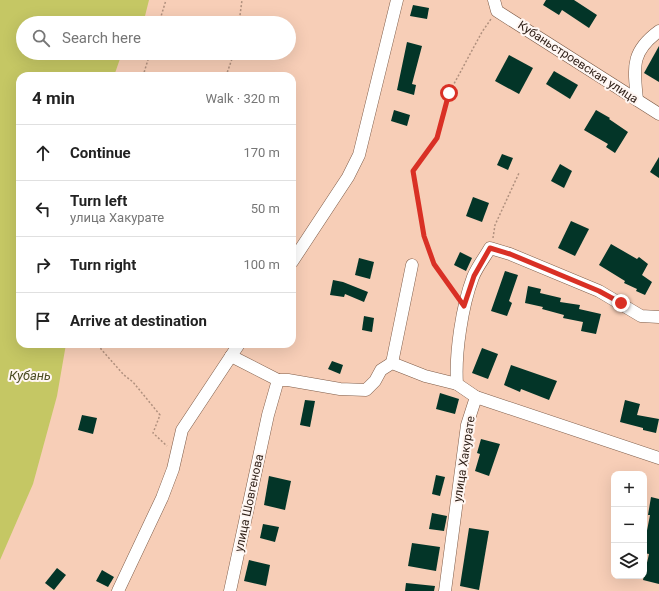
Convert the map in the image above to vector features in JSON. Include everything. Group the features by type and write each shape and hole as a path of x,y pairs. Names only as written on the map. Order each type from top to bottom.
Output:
{"street":[{"path":"296,256 348,177 359,155 397,0"},
{"name":"Кубаньстроевская улица","path":"495,5 659,114"},
{"path":"637,100 634,66 638,53 648,39 659,31"},
{"path":"457,384 456,368 464,306 474,276 490,248 510,254 599,291 641,316 659,317"},
{"path":"230,356 278,380 288,380 340,389 366,390 375,381 381,370 392,363 412,266"},
{"path":"118,591 162,498 173,469 182,430 236,348"},
{"path":"392,363 425,376 457,384 476,397 659,458"},
{"name":"улица Шовгенова","path":"230,591 268,415 278,380"},
{"name":"улица Хакурате","path":"445,591 467,425 476,397"}],"path":[{"path":"161,16 166,0"},
{"path":"240,16 242,0"},
{"path":"464,306 434,264 424,236 413,171 437,138 449,93 495,5"},
{"path":"144,72 148,60"},
{"path":"227,72 232,60"},
{"path":"490,248 495,225 519,173"},
{"path":"101,348 124,375 133,382 160,415 153,433 176,454"}],"water":[{"name":"Кубань","path":"0,0 149,0 145,16 16,16 16,60 120,60 115,72 16,72 16,348 65,348 57,396 33,484 0,560"}],"building":[{"path":"546,0 574,0 597,15 589,28 562,10 559,15 543,5"},
{"path":"413,5 429,8 427,19 410,16"},
{"path":"407,42 422,46 412,84 416,85 414,95 397,90"},
{"path":"659,46 659,82 644,73"},
{"path":"509,55 533,68 519,94 495,81"},
{"path":"554,71 578,85 570,99 546,84"},
{"path":"394,110 410,115 407,126 391,121"},
{"path":"596,110 610,118 609,119 628,132 615,153 606,147 608,144 584,130"},
{"path":"502,154 513,158 508,170 497,165"},
{"path":"659,157 659,178 650,172"},
{"path":"560,164 572,171 564,188 551,181"},
{"path":"473,197 489,203 482,222 466,216"},
{"path":"571,221 589,229 575,256 558,248"},
{"path":"611,244 637,259 639,257 648,264 642,275 652,282 645,295 636,291 637,289 624,283 625,281 599,265"},
{"path":"460,252 472,258 466,271 454,265"},
{"path":"359,258 374,262 370,279 355,275"},
{"path":"505,271 518,275 509,301 512,303 507,316 491,311"},
{"path":"333,280 343,282 368,292 364,302 345,294 344,297 330,295"},
{"path":"528,286 541,289 540,293 561,298 560,302 580,305 579,309 601,314 596,334 581,331 583,322 563,318 564,315 542,309 543,307 525,303"},
{"path":"364,316 374,318 372,332 362,330"},
{"path":"482,348 498,354 488,379 472,373"},
{"path":"332,361 343,365 340,374 328,369"},
{"path":"511,365 557,381 549,400 521,389 520,392 504,385"},
{"path":"440,393 459,399 455,414 436,409"},
{"path":"305,400 315,401 310,427 300,425"},
{"path":"625,400 640,404 637,415 659,419 656,433 620,422"},
{"path":"82,415 97,418 93,434 78,430"},
{"path":"481,439 500,444 489,476 475,471 480,454 477,453"},
{"path":"436,475 445,477 440,496 432,494"},
{"path":"269,476 291,481 285,510 264,505"},
{"path":"651,497 659,499 659,584 643,580 647,579 647,563 649,554 647,554 647,530 650,515 648,515"},
{"path":"432,513 447,516 444,531 429,529"},
{"path":"263,524 279,527 275,542 260,538"},
{"path":"469,528 489,531 479,590 460,586"},
{"path":"412,543 440,547 436,571 408,566"},
{"path":"249,560 270,565 266,586 244,581"},
{"path":"57,568 66,575 54,590 45,583"},
{"path":"102,570 114,577 108,587 96,581"},
{"path":"406,583 435,586 434,591 405,591"}],"route":[{"path":"449,93 437,138 413,171 424,236 434,264 464,306 474,276 490,248 510,254 599,291 621,303"}]}
